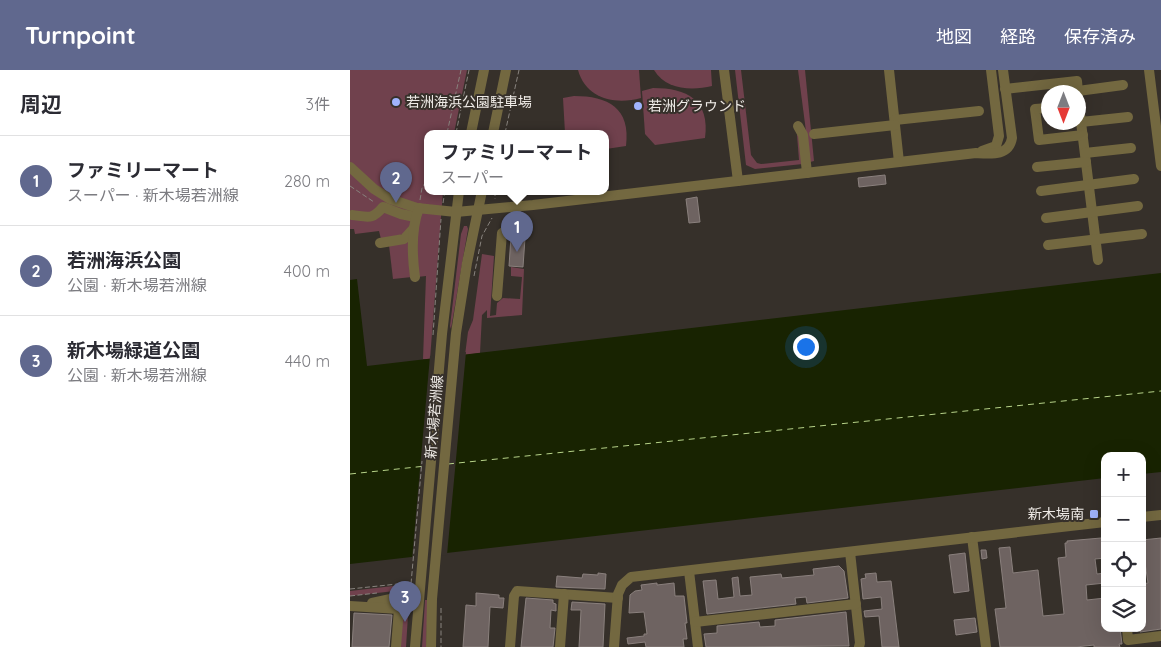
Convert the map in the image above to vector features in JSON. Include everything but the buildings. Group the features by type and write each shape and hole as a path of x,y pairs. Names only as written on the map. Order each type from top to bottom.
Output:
{"street":[{"path":"472,130 484,70"},
{"path":"494,130 506,70"},
{"path":"724,70 738,181"},
{"path":"889,70 899,162"},
{"path":"976,153 996,146 998,142 991,70"},
{"path":"352,215 372,217 377,215 383,207 416,217 442,211 478,211 976,153 999,153 1006,150 1012,138 1003,70"},
{"path":"1148,70 1158,126 1161,166"},
{"path":"1005,89 1077,81 1077,85"},
{"path":"1086,96 1123,86"},
{"path":"1041,109 1035,109 1039,140 1083,135"},
{"path":"814,134 979,111"},
{"path":"1086,121 1128,117"},
{"path":"798,126 803,135 807,173"},
{"path":"1082,130 1098,260"},
{"path":"1038,167 1131,148"},
{"path":"351,167 374,189 398,202 416,217"},
{"path":"1041,191 1134,179"},
{"name":"新木場若洲線","path":"415,647 437,335 458,195"},
{"name":"新木場若洲線","path":"431,647 432,598 456,333 466,263 481,195"},
{"path":"1046,218 1138,206"},
{"path":"498,296 502,233 515,224 516,207"},
{"path":"380,243 404,239 412,232 416,217"},
{"path":"415,277 413,260 416,217"},
{"path":"1048,245 1142,234"},
{"path":"1146,517 1161,515"},
{"path":"614,647 618,598 622,585 631,578 1101,522"},
{"path":"972,537 986,647"},
{"path":"850,552 859,647"},
{"path":"689,571 698,647"},
{"path":"510,647 514,594 517,591 618,598"},
{"path":"560,647 564,594"},
{"path":"354,606 400,597"},
{"path":"695,622 856,604"},
{"path":"354,606 399,609 396,647"},
{"path":"1127,632 1128,640 1161,636"}],"path":[{"path":"448,130 461,70"},
{"path":"457,130 469,70"},
{"path":"506,130 519,70"},
{"path":"416,217 424,185"},
{"path":"350,186 383,207"},
{"path":"437,335 442,211 444,195"},
{"path":"474,276 482,236 492,217"},
{"path":"409,610 422,460"},
{"path":"441,605 441,647"}],"shaded area":[{"path":"350,70 467,70 455,130 424,130 424,195 443,195 430,359 423,359 426,276 417,277 416,256 405,234 381,239 379,231 355,234 354,229 350,229"},
{"path":"578,70 639,70 641,98 621,101 603,98 588,88"},
{"path":"654,70 711,70 712,86 688,88 672,85 659,77"},
{"path":"735,70 741,70 751,155 757,163 761,164 799,160 797,135 799,135 803,164 755,169 746,165"},
{"path":"798,70 805,70 814,161 810,162"},
{"path":"653,88 676,90 694,99 700,105 704,114 706,125 705,138 655,145 645,134 642,91"},
{"path":"574,96 597,98 615,107 621,113 625,122 627,133 626,146 609,149 609,130 565,130 563,98"},
{"path":"464,226 467,226 468,229 451,329 461,234"},
{"path":"409,240 412,277 393,279 389,245"},
{"path":"482,254 494,256 490,316 496,315 497,303 503,298 520,299 522,277 511,276 511,267 524,269 522,315 487,318 487,310 482,315 480,353 465,355 468,332 473,320"},
{"path":"1161,273 1161,472 1146,474 1146,452 1101,452 1101,478 350,564 350,280 357,279 367,366"},
{"path":"410,584 406,647 400,647 404,590 350,596 350,591"},
{"path":"425,600 428,600 426,647 422,647"}],"pier":[{"path":"466,352 447,555 412,559 430,356"}],"ferry route":[{"path":"448,464 1161,391"},
{"path":"350,474 426,466"}],"place":[{"name":"若洲海浜公園駐車場","path":"396,102"},
{"name":"若洲グラウンド","path":"638,106"},
{"name":"若洲海浜公園","path":"396,203"},
{"name":"ファミリーマート","path":"517,252"},
{"name":"新木場南","path":"1094,514"},
{"name":"新木場緑道公園","path":"405,622"}]}
